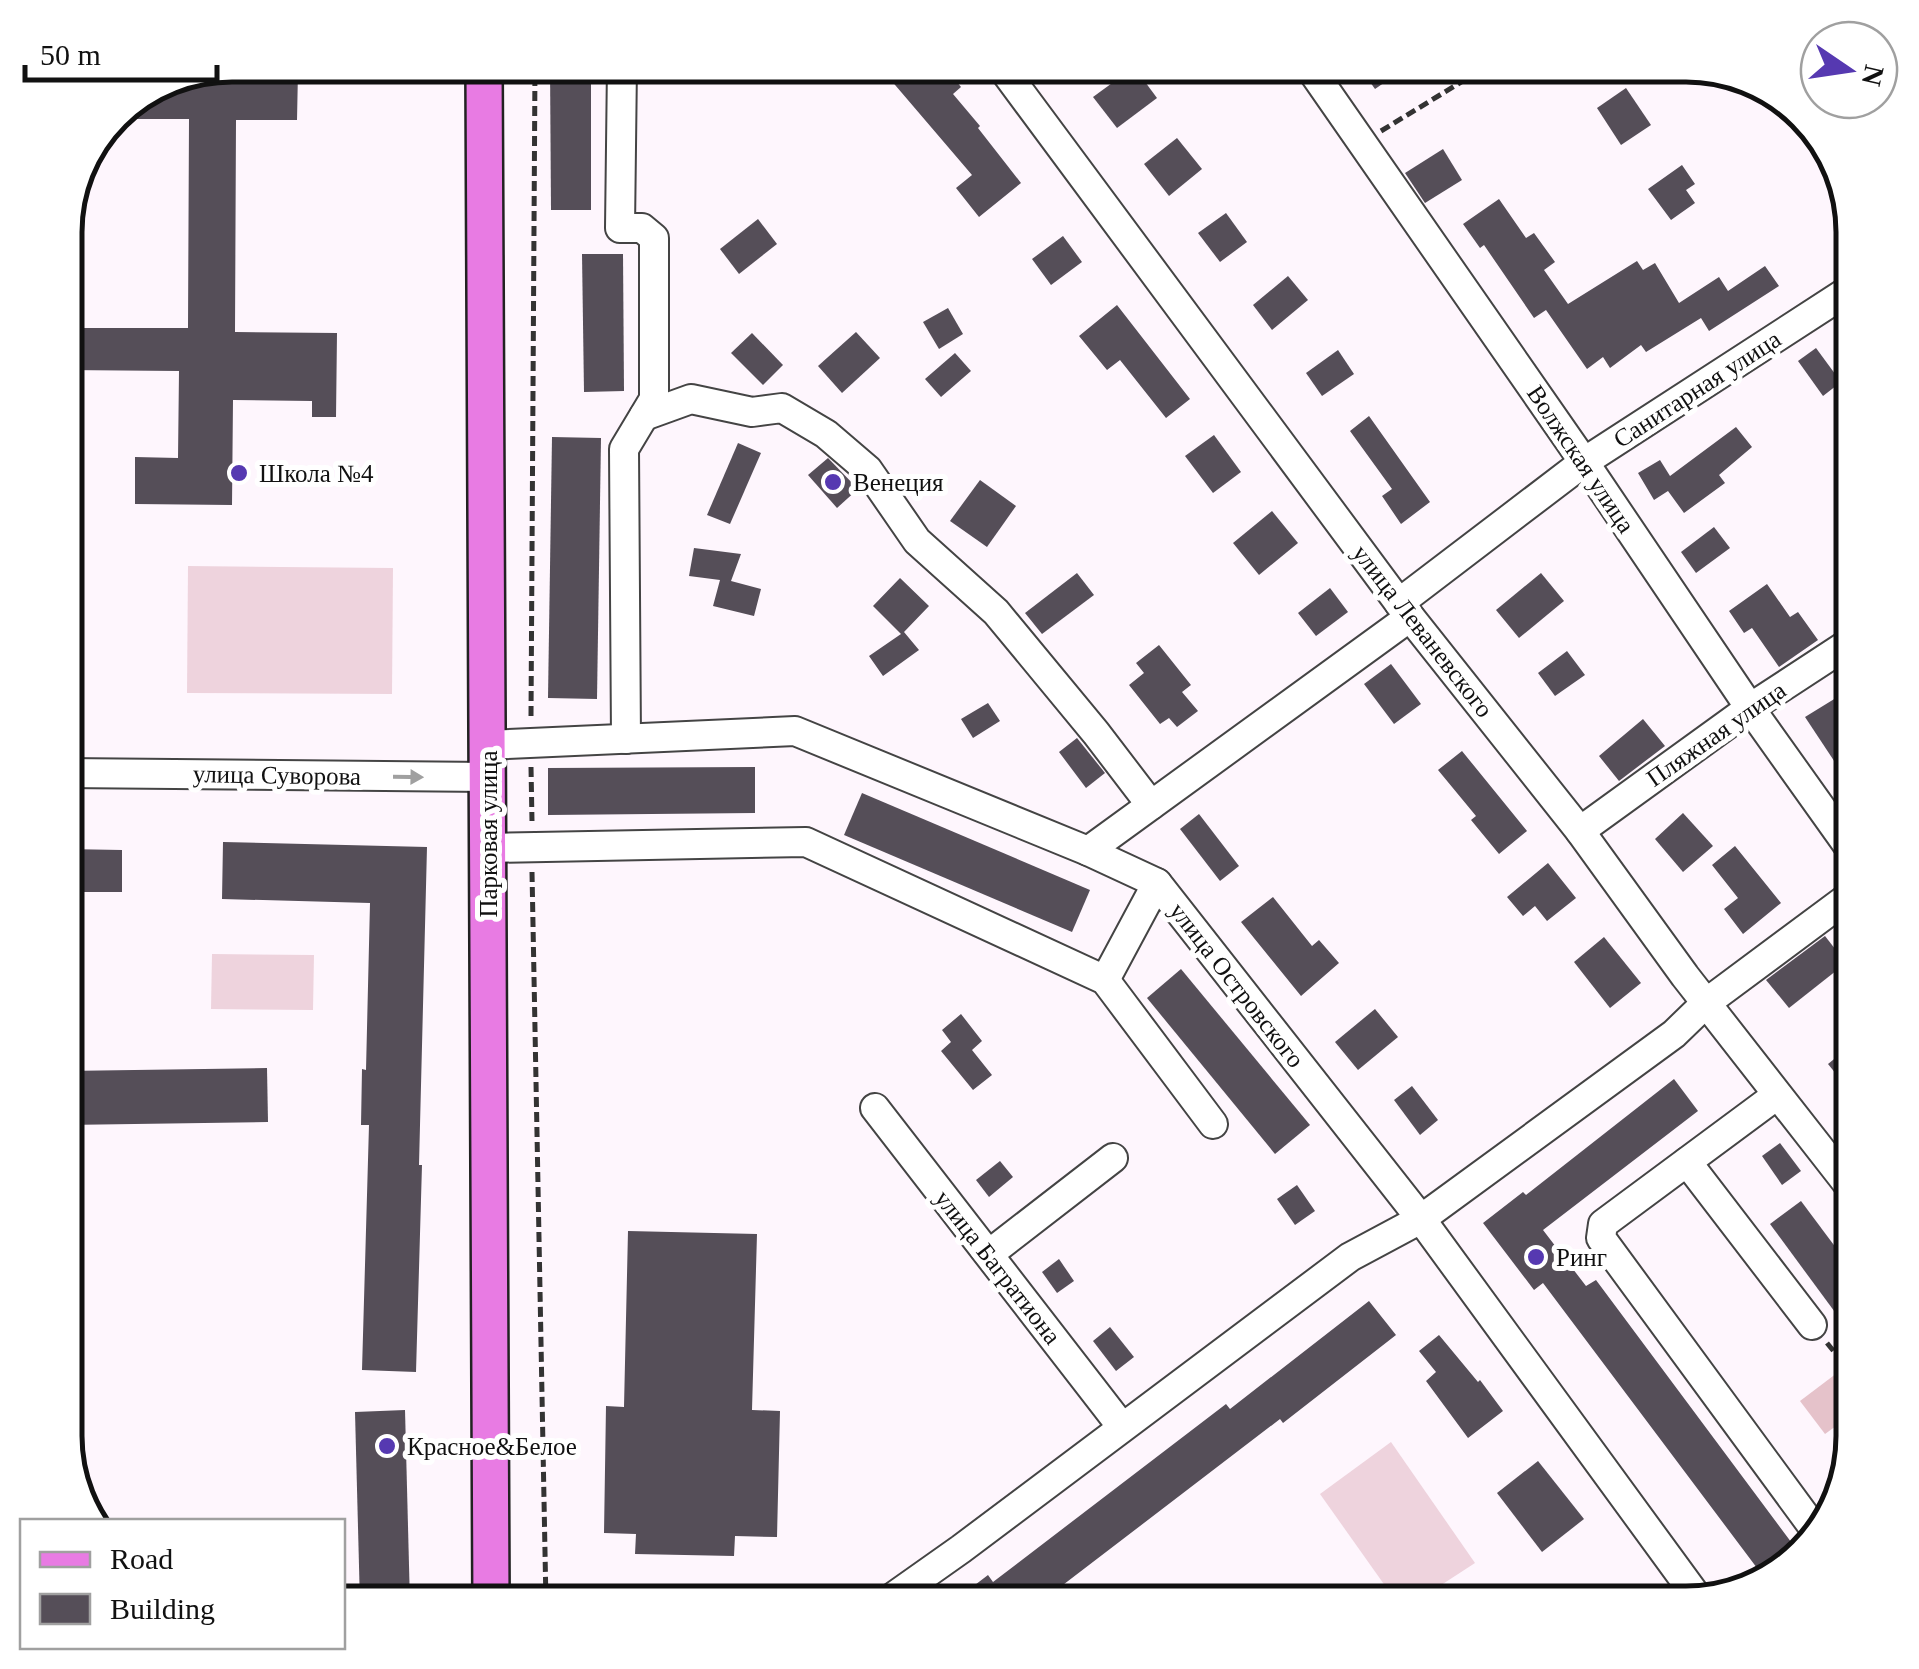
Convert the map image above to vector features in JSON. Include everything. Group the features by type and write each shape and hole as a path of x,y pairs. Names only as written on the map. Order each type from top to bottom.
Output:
{"main road":[{"name":"Парковая улица","path":"484,82 491,1586"}],"street":[{"path":"622,82 620,228 642,228 654,238 654,399 624,449 626,739"},
{"name":"улица Леваневского","path":"1013,82 1404,610 1580,831 1706,1004 1836,1170"},
{"name":"Волжская улица","path":"1320,82 1836,829"},
{"name":"Санитарная улица","path":"1088,852 1404,610 1584,462 1836,299"},
{"path":"644,416 691,399 752,412 782,408 826,434 868,470 917,541 996,612 1151,806"},
{"name":"Пляжная улица","path":"1580,831 1750,708 1836,652"},
{"name":"улица Островского","path":"488,761 626,739 796,731 1157,883 1421,1219 1689,1586"},
{"name":"улица Суворова","path":"83,772 488,761"},
{"path":"488,848 806,842 1104,980 1213,1124"},
{"path":"1104,980 1157,883"},
{"path":"908,1586 1350,1256 1421,1219 1674,1034 1706,1004 1836,906"},
{"path":"1777,1096 1603,1224 1600,1238 1808,1522"},
{"name":"улица Багратиона","path":"875,1108 1122,1426"},
{"path":"988,1254 1113,1158"},
{"path":"1687,1162 1812,1325"}],"path":[{"path":"1362,142 1461,82"},
{"path":"1812,1325 1836,1354"}],"shaded area":[{"path":"188,566 393,568 392,694 187,693"},
{"path":"212,954 314,955 313,1010 211,1009"},
{"path":"1836,1374 1836,1426 1825,1434 1800,1401"},
{"path":"1391,1442 1475,1563 1440,1586 1385,1586 1320,1494"}],"building":[{"path":"298,82 297,120 236,120 235,332 337,333 336,417 312,417 312,401 233,400 232,505 135,504 135,457 178,458 179,371 83,370 83,328 188,328 189,119 136,119 175,94 204,85"},
{"path":"550,82 591,82 591,210 551,210"},
{"path":"893,82 957,82 961,87 953,94 1021,183 979,217 956,188 972,175"},
{"path":"1114,82 1145,82 1157,98 1117,128 1093,97"},
{"path":"1626,88 1651,125 1621,145 1597,108"},
{"path":"1177,138 1202,169 1169,196 1144,164"},
{"path":"1443,149 1462,180 1425,203 1405,173"},
{"path":"1682,165 1695,184 1686,190 1695,203 1671,220 1648,189"},
{"path":"1499,199 1526,238 1534,233 1555,262 1544,270 1568,304 1637,261 1643,270 1655,263 1679,303 1719,277 1728,291 1765,266 1779,286 1709,331 1701,318 1646,352 1641,345 1610,368 1603,357 1587,369 1546,310 1534,318 1484,245 1480,248 1463,224"},
{"path":"1226,213 1247,242 1220,262 1198,233"},
{"path":"758,219 777,244 739,274 720,249"},
{"path":"1063,236 1082,262 1051,285 1032,259"},
{"path":"582,254 623,254 624,391 584,392"},
{"path":"1288,276 1308,300 1272,330 1253,305"},
{"path":"1117,305 1190,399 1166,418 1120,360 1107,370 1079,336"},
{"path":"948,308 963,334 939,349 923,322"},
{"path":"856,332 880,358 842,393 818,366"},
{"path":"752,333 783,365 763,385 731,353"},
{"path":"1816,348 1836,375 1836,386 1823,396 1798,361"},
{"path":"1338,350 1354,374 1322,396 1306,373"},
{"path":"955,353 971,371 941,397 925,379"},
{"path":"1369,416 1430,502 1401,524 1382,496 1392,489 1350,431"},
{"path":"1736,427 1752,447 1719,475 1725,483 1684,513 1668,491 1654,500 1638,473 1660,460 1670,476"},
{"path":"1214,435 1241,472 1213,493 1185,456"},
{"path":"552,437 601,438 597,699 548,698"},
{"path":"738,443 761,453 730,524 707,515"},
{"name":"Венеция","path":"828,458 858,489 837,508 808,475"},
{"path":"980,480 1016,506 987,547 950,521"},
{"path":"1272,511 1298,543 1259,575 1233,543"},
{"path":"1714,527 1730,548 1696,573 1681,552"},
{"path":"694,548 741,554 731,581 761,589 754,616 713,606 720,580 689,576"},
{"path":"1077,573 1094,595 1042,634 1025,613"},
{"path":"1541,573 1564,601 1519,638 1496,610"},
{"path":"900,578 929,606 904,632 919,650 883,676 869,656 901,634 873,606"},
{"path":"1767,584 1790,617 1798,612 1818,640 1779,667 1752,628 1744,633 1729,611"},
{"path":"1330,588 1348,612 1316,636 1298,613"},
{"path":"1159,645 1191,685 1182,692 1198,711 1177,727 1169,718 1160,724 1129,685 1144,673 1136,663"},
{"path":"1567,651 1585,675 1555,696 1538,673"},
{"path":"1391,664 1421,704 1394,724 1364,684"},
{"path":"1836,698 1836,764 1805,717"},
{"path":"988,703 1000,721 973,738 961,719"},
{"path":"1643,719 1665,746 1619,781 1599,756"},
{"path":"1077,738 1105,773 1086,788 1059,752"},
{"path":"1462,751 1527,831 1499,854 1471,820 1476,816 1438,770"},
{"path":"755,767 755,813 548,815 548,768"},
{"path":"862,793 1090,890 1072,932 844,835"},
{"path":"1683,813 1713,846 1683,872 1655,839"},
{"path":"1199,814 1239,866 1220,881 1180,829"},
{"path":"223,842 427,847 416,1372 362,1370 369,1125 361,1125 370,903 222,899"},
{"path":"1735,846 1781,903 1743,934 1724,909 1738,898 1712,865"},
{"path":"83,849 122,850 122,892 83,892"},
{"path":"1548,863 1576,898 1547,921 1535,906 1523,916 1507,897"},
{"path":"1273,897 1312,946 1319,940 1339,963 1301,996 1241,922"},
{"path":"1825,936 1836,950 1836,971 1789,1008 1766,980"},
{"path":"1604,937 1641,983 1610,1008 1574,962"},
{"path":"1181,969 1310,1125 1275,1154 1147,998"},
{"path":"1375,1009 1398,1037 1358,1070 1335,1042"},
{"path":"961,1014 982,1041 972,1050 992,1075 973,1090 941,1051 951,1042 942,1030"},
{"path":"1836,1058 1836,1074 1828,1064"},
{"path":"267,1068 268,1122 83,1125 83,1071"},
{"path":"1674,1079 1698,1111 1543,1230 1586,1286 1596,1280 1791,1542 1778,1555 1757,1568 1543,1283 1534,1290 1483,1223 1523,1192 1526,1195"},
{"path":"1412,1086 1438,1120 1420,1135 1394,1100"},
{"path":"1780,1143 1801,1171 1782,1185 1762,1156"},
{"path":"1000,1161 1013,1177 989,1197 976,1180"},
{"path":"1297,1185 1315,1211 1295,1225 1277,1199"},
{"path":"1801,1201 1836,1248 1836,1314 1770,1224"},
{"path":"628,1231 757,1234 752,1410 780,1411 777,1537 735,1536 734,1556 635,1554 636,1534 604,1533 606,1406 624,1407"},
{"path":"1059,1259 1074,1281 1057,1293 1042,1272"},
{"path":"1369,1301 1396,1335 1062,1586 974,1586 988,1575 993,1582 1226,1404 1230,1409"},
{"path":"1110,1327 1134,1357 1116,1371 1093,1341"},
{"path":"1439,1335 1503,1411 1468,1438 1426,1381 1436,1372 1419,1351"},
{"path":"405,1410 410,1586 360,1586 355,1412"},
{"path":"1538,1461 1584,1519 1542,1552 1497,1493"}],"place":[{"name":"Школа №4","path":"239,473"},
{"name":"Венеция","path":"833,482"},
{"name":"Ринг","path":"1536,1257"},
{"name":"Красное&Белое","path":"387,1446"}]}
